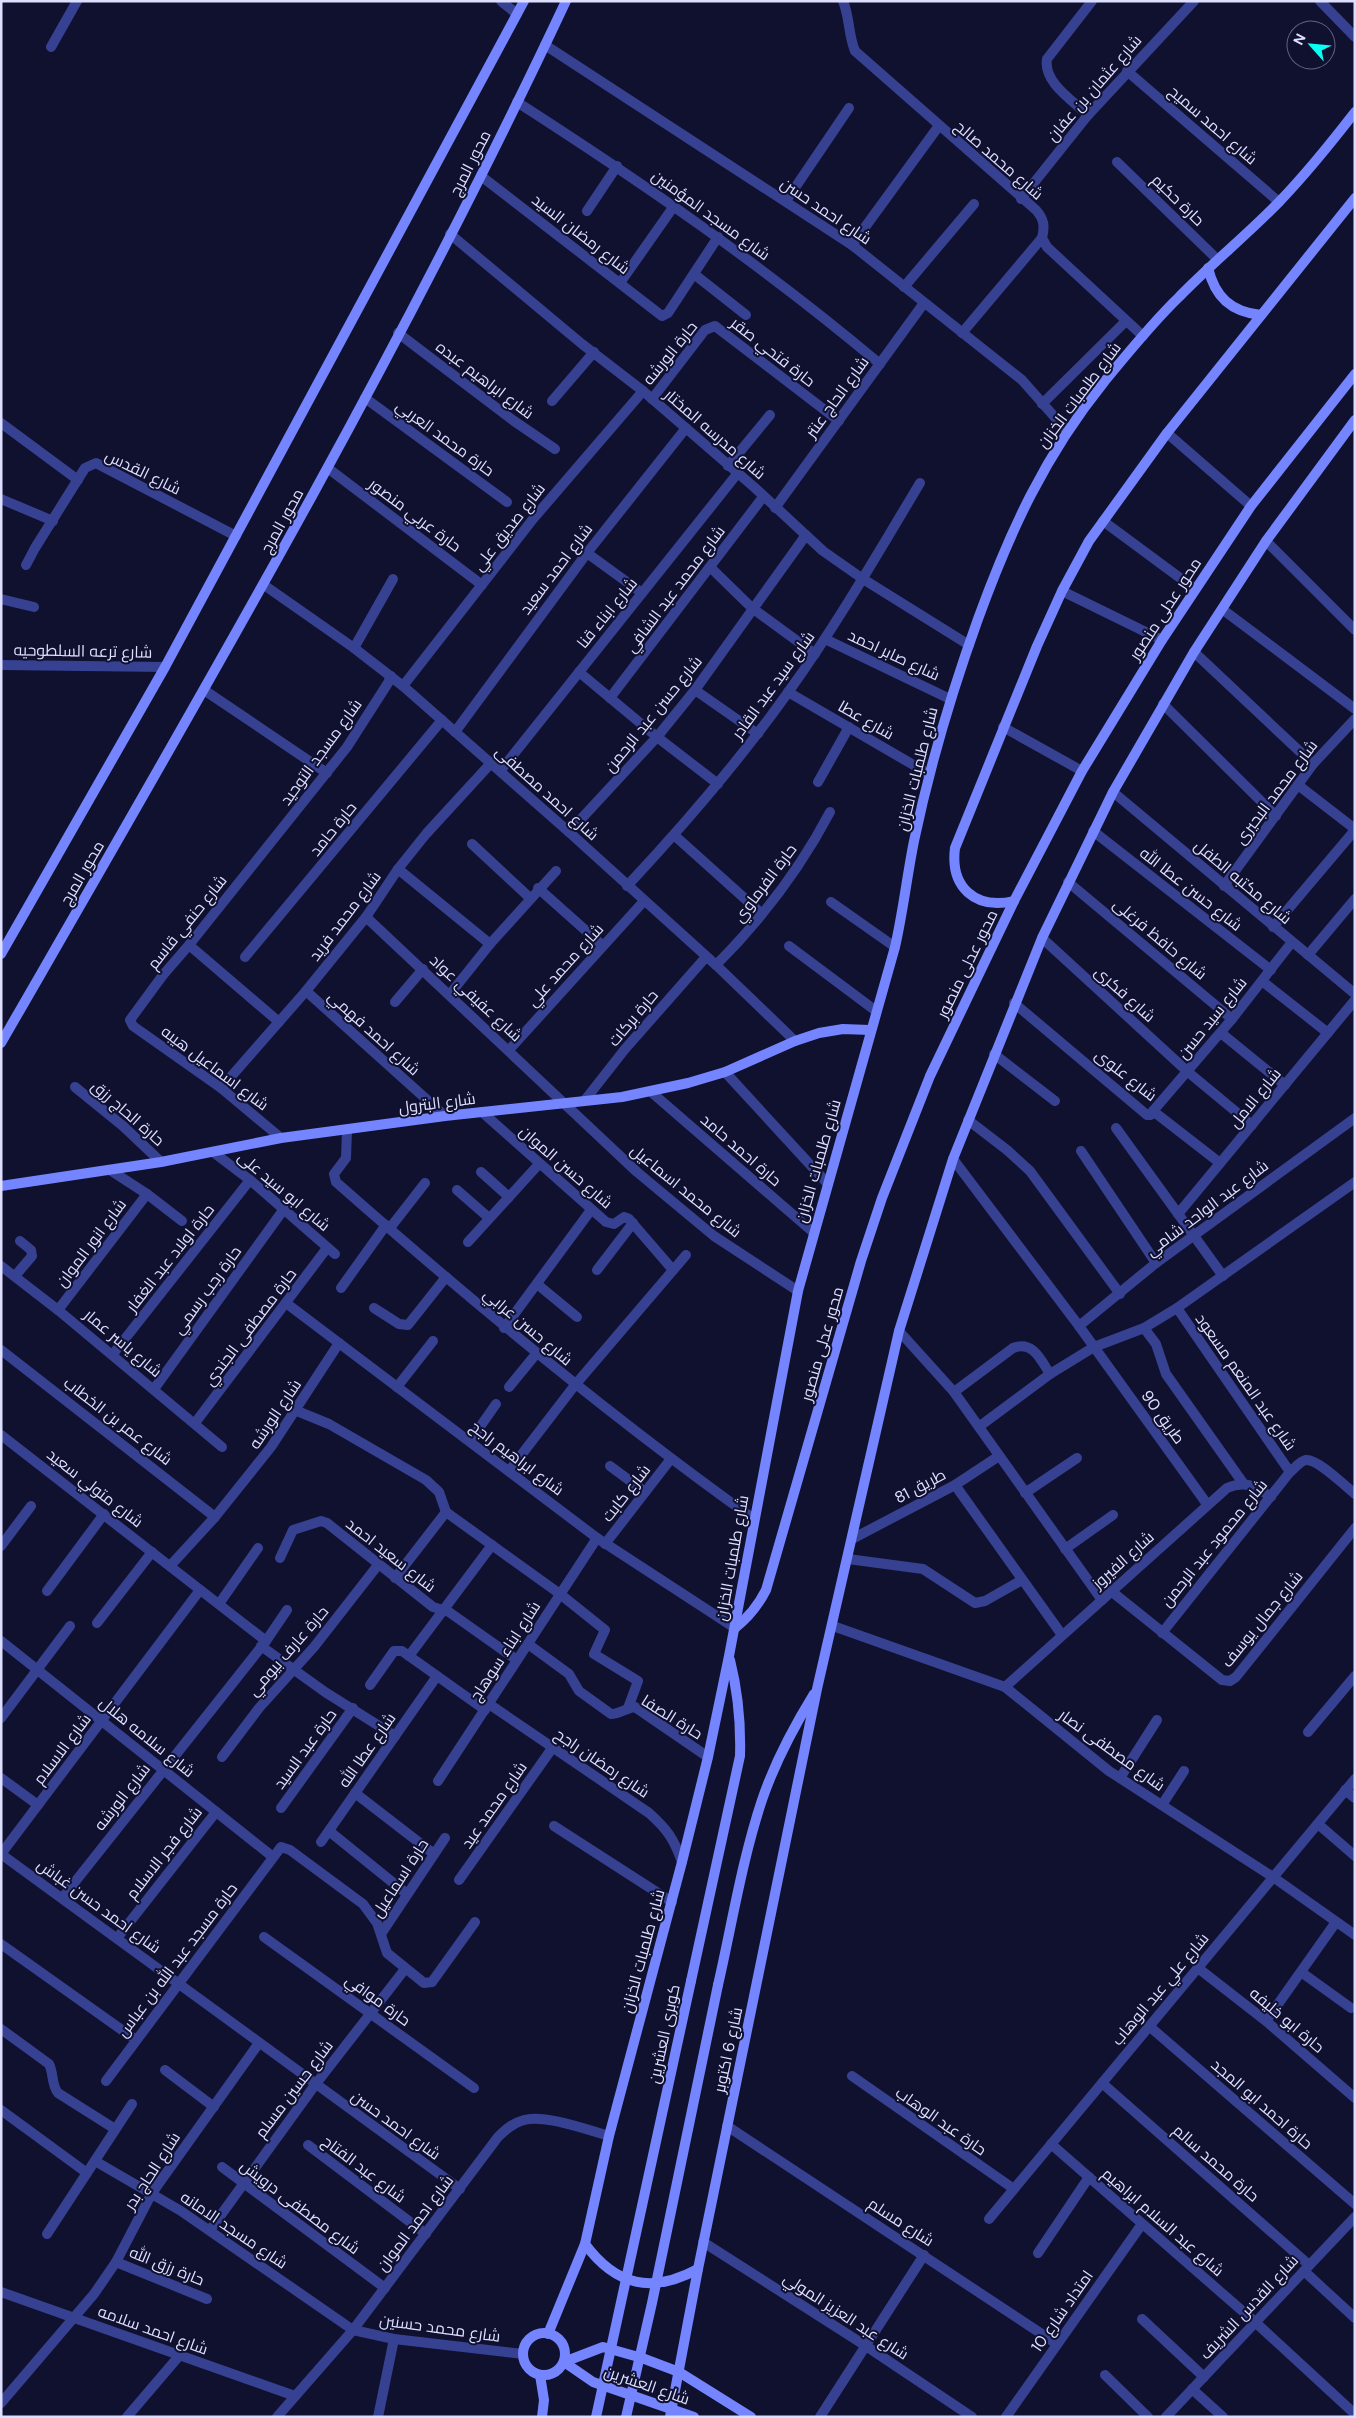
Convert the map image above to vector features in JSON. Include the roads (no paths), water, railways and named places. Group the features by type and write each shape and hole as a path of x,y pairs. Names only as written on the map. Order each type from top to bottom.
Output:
{"main road":[{"name":"محور المرج","path":"1,954 165,667 524,1"},
{"name":"محور المرج","path":"1,1043 264,585 329,468 480,176 566,1"},
{"name":"شارع طلمبات الخزان","path":"548,2334 585,2244 609,2136 682,1862 708,1757 735,1628 798,1291 813,1232 895,947 905,901 914,842 929,774 950,699 969,645 1019,515 1067,431 1143,336 1217,259 1279,202 1355,112"},
{"path":"1014,901 1000,904 986,903 973,897 959,882 953,862 954,848 1003,727 1062,591 1089,542 1167,433 1355,198"},
{"path":"1208,268 1217,292 1225,302 1242,312 1261,315"},
{"name":"محور عدلى منصور","path":"735,1628 748,1618 766,1590 862,1261 905,1136 930,1076 1014,901 1082,771 1195,589 1251,506 1355,374"},
{"path":"626,2417 753,1829 762,1800 786,1742 817,1689 833,1626 899,1331 953,1159 1014,1003 1042,938 1113,792 1194,652 1266,541 1355,420"},
{"name":"شارع البترول","path":"1,1186 161,1162 281,1138 445,1116 650,1092 688,1084 725,1072 795,1041 819,1034 843,1030 870,1030"},
{"name":"كوبرى العشرين","path":"596,2417 740,1756 741,1722 737,1689 729,1656"},
{"name":"شارع 6 اكتوبر","path":"671,2412 703,2242 817,1689"},
{"path":"585,2244 598,2262 609,2270 635,2282 657,2284 678,2280 698,2269"},
{"path":"541,2334 548,2334 555,2336 564,2347 564,2362 555,2373 540,2375 528,2368 523,2354 530,2339 541,2334"},
{"name":"شارع العشرين","path":"564,2362 603,2347 680,2372 751,2417"},
{"name":"شارع العشرين","path":"564,2362 593,2382 671,2412 694,2417"},
{"path":"540,2375 544,2400 542,2417"}],"street":[{"path":"50,47 76,1"},
{"path":"501,1 517,14"},
{"name":"شارع محمد صالح","path":"843,1 848,13 849,36 855,52 1043,218 1044,229 1042,238"},
{"path":"1088,115 1049,77 1045,68 1047,59 1092,1"},
{"name":"شارع عثمان بن عفان","path":"1021,199 1088,115 1194,1"},
{"path":"1320,1 1355,37"},
{"name":"شارع احمد حسن","path":"545,45 852,245 1022,380 1067,431"},
{"name":"شارع احمد سميح","path":"1127,71 1279,202"},
{"name":"شارع مسجد المؤمنين","path":"517,102 617,166 718,237 835,326 880,364"},
{"path":"786,201 849,108"},
{"path":"852,245 938,127"},
{"name":"حارة حكيم","path":"1117,162 1217,259"},
{"path":"587,211 617,166"},
{"name":"شارع رمضان السيد","path":"480,176 659,315 664,316 694,274"},
{"path":"904,287 974,204"},
{"path":"620,283 674,206"},
{"name":"شارع مدرسه المختار","path":"450,234 582,344 644,391 823,551 863,579 969,645"},
{"path":"718,237 694,274 746,315"},
{"path":"962,333 1042,238 1047,247 1143,336"},
{"name":"شارع الحاج عنتر","path":"775,508 924,303"},
{"path":"1042,404 1126,321"},
{"name":"حارة الورشه","path":"652,399 705,330 712,326"},
{"name":"حارة فتحي صقر","path":"712,326 718,327 807,398 839,420"},
{"name":"شارع ابراهيم عبده","path":"398,334 514,421 555,449"},
{"path":"552,401 594,352"},
{"name":"شارع صديق علي","path":"403,686 539,511 644,391"},
{"name":"حارة محمد العربي","path":"365,398 507,502"},
{"path":"728,466 770,415"},
{"path":"1,423 78,480"},
{"name":"شارع احمد سعيد","path":"455,732 587,553 686,428"},
{"path":"1167,433 1251,506"},
{"name":"شارع القدس","path":"26,565 85,468 96,463 236,536"},
{"name":"حارة عربي منصور","path":"329,468 482,585"},
{"name":"شارع ابناء قنا","path":"500,770 738,474"},
{"name":"شارع سيد عبد القادر","path":"627,886 718,784 758,734 825,639 920,483"},
{"name":"شارع محمد عبد الشافي","path":"610,698 764,497"},
{"path":"1,499 53,521"},
{"path":"1103,521 1195,589"},
{"name":"شارع حسن عبد الرحمن","path":"569,832 657,737 695,690 806,535"},
{"path":"1266,541 1355,630"},
{"path":"587,553 642,594"},
{"path":"710,567 752,608 815,654"},
{"path":"354,648 393,579"},
{"name":"شارع احمد مصطفى","path":"264,585 391,676 492,762 716,965 795,1041"},
{"path":"1062,591 1162,640"},
{"path":"1,599 34,607"},
{"path":"1222,610 1355,709"},
{"name":"شارع صابر احمد","path":"825,639 950,699"},
{"path":"1194,652 1313,764"},
{"name":"شارع ترعه السلطوحيه","path":"1,665 165,667"},
{"path":"579,672 657,737 718,784"},
{"name":"شارع مسجد التوحيد","path":"270,843 347,748 391,676"},
{"path":"204,690 327,773"},
{"path":"695,690 758,734"},
{"name":"شارع عطا","path":"788,692 929,774"},
{"path":"1163,704 1276,816"},
{"name":"شارع محمد البحيرى","path":"1224,886 1313,764 1355,719"},
{"name":"حارة حامد","path":"245,957 442,720"},
{"path":"818,782 849,727"},
{"path":"1003,727 1082,771"},
{"name":"شارع محمد فريد","path":"221,1088 306,991 366,917 398,869 426,834 492,762"},
{"path":"1273,927 1355,829 1298,785"},
{"name":"شارع مكتبه الطفل","path":"1113,792 1273,927 1353,988"},
{"name":"حارة الفرماوي","path":"716,965 741,940 783,890 800,865 830,812"},
{"name":"شارع حسن عطا الله","path":"1093,831 1271,970"},
{"path":"674,835 762,914"},
{"name":"شارع حنفي قاسم","path":"130,1022 131,1017 270,843"},
{"path":"472,844 530,898"},
{"path":"398,869 490,944"},
{"path":"450,994 538,888 556,871"},
{"name":"شارع حافظ فرغلى","path":"1068,882 1232,1019"},
{"path":"538,888 602,945"},
{"path":"1308,955 1355,899"},
{"name":"شارع محمد علي","path":"510,1050 644,900"},
{"path":"832,902 895,947"},
{"name":"شارع عفيفي عواد","path":"366,917 564,1102"},
{"name":"شارع فكرى","path":"1042,938 1188,1072 1252,1125"},
{"name":"شارع سيد حسن","path":"1153,1111 1221,1033 1292,942"},
{"path":"189,945 279,1022"},
{"path":"789,946 876,1011"},
{"name":"حارة بركات","path":"585,1100 625,1049 706,957"},
{"path":"395,1002 423,969"},
{"path":"1262,982 1328,1033"},
{"name":"شارع احمد فهمي","path":"306,991 445,1116"},
{"name":"شارع الامل","path":"1178,1214 1355,1000"},
{"name":"شارع علوى","path":"1014,1003 1147,1115 1153,1111 1220,1163"},
{"name":"شارع اسماعيل هيبه","path":"130,1022 221,1088 281,1138"},
{"path":"1221,1033 1284,1085"},
{"path":"994,1054 1055,1101"},
{"path":"725,1072 827,1183"},
{"name":"حارة الحاج رزق","path":"75,1087 124,1126 161,1162"},
{"name":"حارة احمد حامد","path":"650,1092 813,1232"},
{"name":"شارع محمد اسماعيل","path":"564,1102 636,1172 674,1205 748,1260 798,1291"},
{"name":"شارع حسن الموان","path":"482,1112 591,1210 610,1224 618,1222 624,1217 633,1223"},
{"name":"شارع عبد الواحد شامي","path":"1079,1326 1156,1263 1355,1118"},
{"path":"968,1120 1007,1150 1030,1171 1120,1294"},
{"path":"1116,1128 1223,1276"},
{"name":"شارع حسن عرابي","path":"347,1130 346,1158 334,1174 334,1178 536,1354 670,1460 754,1519"},
{"path":"1081,1151 1156,1263"},
{"name":"شارع ابو سيد على","path":"213,1152 250,1180 331,1251"},
{"name":"طريق 90","path":"953,1159 1079,1326 1207,1504"},
{"path":"468,1242 539,1164"},
{"path":"110,1170 147,1194 182,1222"},
{"path":"481,1172 509,1197"},
{"name":"حارة اولاد عبد الغفار","path":"113,1354 250,1180"},
{"path":"980,1426 1050,1374 1094,1347 1144,1328 1177,1308 1355,1182"},
{"path":"341,1288 388,1227 425,1184"},
{"path":"457,1190 489,1218"},
{"name":"شارع انور الموان","path":"58,1310 147,1194"},
{"name":"حارة رجب رسمي","path":"154,1389 284,1209"},
{"path":"504,1328 591,1210"},
{"path":"597,1270 633,1223 673,1270"},
{"path":"15,1276 32,1256 30,1250 20,1241"},
{"name":"حارة مصطفى الجندي","path":"195,1424 286,1303 331,1251"},
{"path":"509,1471 576,1385 686,1255"},
{"name":"شارع ياسر عمار","path":"1,1266 113,1354 222,1447"},
{"path":"374,1308 399,1324 408,1325 446,1277"},
{"path":"537,1284 576,1317"},
{"name":"شارع ابراهيم راجح","path":"286,1303 601,1541 735,1628"},
{"name":"شارع عبد المنعم مسعود","path":"1177,1308 1290,1472"},
{"path":"1144,1328 1156,1344 1166,1374 1243,1483 1252,1485 1271,1496"},
{"path":"899,1331 954,1392 980,1426 999,1456 1102,1600"},
{"path":"398,1387 433,1341"},
{"name":"شارع الورشه","path":"170,1566 216,1517 266,1454 297,1411 339,1343"},
{"path":"954,1392 1013,1348 1021,1345 1027,1346 1034,1351 1050,1374"},
{"name":"شارع عمر بن الخطاب","path":"1,1350 216,1517"},
{"path":"510,1387 536,1354"},
{"path":"470,1441 496,1404"},
{"path":"297,1411 329,1424 426,1480 439,1492 446,1512 560,1594 605,1630 595,1655 638,1680 628,1708"},
{"name":"شارع متولي سعيد","path":"1,1435 219,1604 292,1670 395,1736"},
{"name":"طريق 81","path":"852,1539 955,1485 999,1456"},
{"path":"1025,1493 1077,1458"},
{"name":"شارع كابت","path":"601,1541 645,1492 670,1460"},
{"path":"1290,1472 1302,1462 1312,1461 1355,1494"},
{"path":"610,1466 645,1492"},
{"name":"شارع محمود عبد الرحمن","path":"1162,1633 1290,1472"},
{"name":"شارع الفيروز","path":"1005,1687 1207,1504 1227,1488 1243,1483"},
{"path":"955,1485 1062,1636"},
{"path":"1,1546 5,1534 31,1506"},
{"path":"394,1578 446,1512"},
{"path":"47,1591 104,1514"},
{"path":"1065,1548 1113,1515"},
{"name":"شارع سعيد احمد","path":"280,1558 293,1530 321,1522 327,1523 433,1608 449,1612 518,1660"},
{"name":"شارع جمال يوسف","path":"1111,1592 1222,1680 1233,1680 1355,1528"},
{"name":"شارع ابناء سوهاج","path":"438,1781 560,1594 601,1541"},
{"path":"370,1686 394,1651 402,1651 409,1656 492,1545"},
{"path":"219,1604 258,1548"},
{"path":"97,1623 152,1552"},
{"path":"848,1559 923,1569 975,1602 985,1601 1022,1580"},
{"name":"حارة عارف بيومي","path":"222,1757 259,1708 314,1647 378,1565"},
{"name":"شارع الاسلام","path":"1,1854 200,1590"},
{"name":"شارع الورشه","path":"63,1897 264,1644 287,1610"},
{"path":"1,1718 70,1626"},
{"name":"شارع مصطفى نصار","path":"833,1626 1005,1687 1082,1751 1120,1778 1273,1877 1355,1935"},
{"name":"شارع سلامه هلال","path":"1,1641 273,1857"},
{"name":"حارة الصفا","path":"528,1644 569,1674 579,1691 611,1714 617,1714 628,1708 635,1707 708,1757"},
{"name":"شارع رمضان راجح","path":"409,1656 437,1676 552,1747 649,1813 664,1826 674,1840 682,1862"},
{"name":"شارع عطا الله","path":"321,1842 437,1676"},
{"path":"1308,1732 1355,1676"},
{"name":"حارة عبد السيد","path":"281,1808 353,1708"},
{"path":"1120,1778 1157,1720"},
{"name":"شارع محمد عيد","path":"459,1880 552,1747"},
{"path":"1162,1805 1184,1771"},
{"path":"1,1778 38,1805"},
{"name":"شارع علي عبد الوهاب","path":"989,2219 1355,1779"},
{"path":"1345,1790 1355,1798"},
{"path":"355,1793 434,1854"},
{"name":"شارع فجر الاسلام","path":"118,1937 216,1812"},
{"path":"1318,1824 1355,1856"},
{"path":"554,1826 672,1902"},
{"path":"329,1831 407,1894"},
{"name":"حارة اسماعيل","path":"381,1934 445,1838"},
{"path":"273,1857 282,1847 290,1850 363,1904 377,1923 387,1953 424,1983 432,1982 475,1922"},
{"name":"شارع احمد حسن غباش","path":"1,1854 118,1937 259,2043"},
{"name":"حارة مسجد عبد الله بن عباس","path":"106,2082 273,1857"},
{"path":"1266,2021 1336,1922"},
{"name":"حارة موافي","path":"264,1937 474,2088"},
{"path":"1,1944 136,2040"},
{"name":"حارة ابو خليفه","path":"1198,1968 1266,2021 1355,2098"},
{"name":"شارع حسين مسلم","path":"210,2230 315,2085 405,1969"},
{"path":"1301,1972 1351,2008"},
{"name":"حارة احمد ابو المجد","path":"1149,2026 1355,2204"},
{"path":"1,2029 49,2064 58,2093 116,2129"},
{"name":"شارع احمد حسن","path":"259,2043 460,2189"},
{"name":"شارع الحاج بدر","path":"1,2403 94,2294 116,2262 152,2193 259,2043"},
{"path":"165,2070 214,2107"},
{"name":"حارة عبد الوهاب","path":"852,2076 1014,2189"},
{"name":"حارة محمد سالم","path":"1102,2083 1307,2268 1354,2315"},
{"path":"47,2234 132,2104"},
{"path":"1,2110 86,2174"},
{"name":"شارع احمد الموان","path":"283,2415 295,2396 352,2330 498,2137 509,2126 526,2119 546,2120 609,2136"},
{"name":"شارع مسلم","path":"727,2126 1057,2344"},
{"name":"شارع عبد السلام ابراهيم","path":"1051,2144 1255,2322 1355,2414"},
{"name":"شارع عبد الفتاح","path":"308,2145 426,2234"},
{"name":"شارع مسجد الامانه","path":"94,2161 152,2193 210,2230 352,2330"},
{"name":"شارع مصطفى درويش","path":"222,2167 385,2288"},
{"path":"1038,2253 1089,2177"},
{"name":"شارع القدس الشريف","path":"1166,2417 1355,2217"},
{"name":"امتداد شارع 10","path":"1006,2417 1142,2224"},
{"name":"شارع عبد العزيز المولي","path":"703,2242 866,2346 972,2417"},
{"path":"820,2417 924,2255"},
{"name":"حارة رزق الله","path":"116,2262 207,2299"},
{"name":"شارع احمد سلامه","path":"1,2292 295,2396"},
{"path":"1142,2319 1204,2377"},
{"name":"شارع محمد حسنين","path":"352,2330 394,2339 523,2354"},
{"path":"378,2417 394,2339"},
{"path":"127,2417 178,2356"},
{"path":"1104,2376 1148,2417"},
{"path":"1192,2389 1223,2417"}]}
